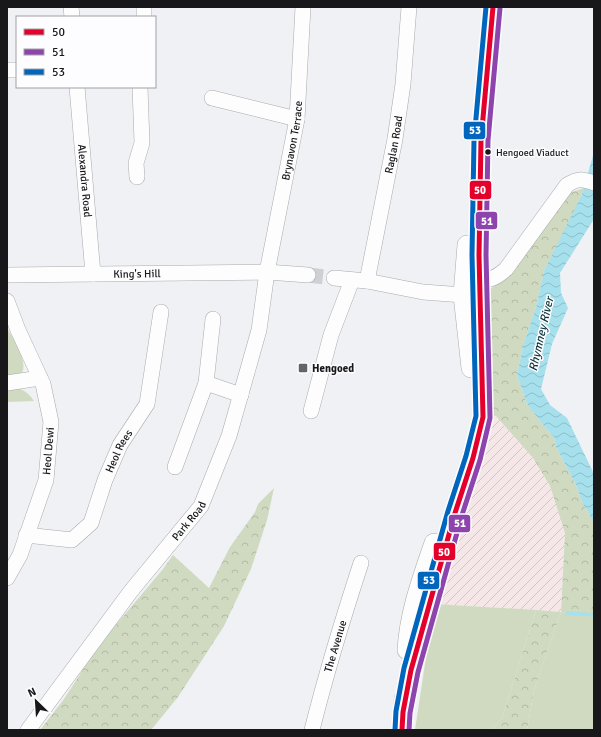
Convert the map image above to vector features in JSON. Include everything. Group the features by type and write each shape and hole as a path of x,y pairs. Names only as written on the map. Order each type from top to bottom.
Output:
{"main road":[{"path":"403,721 408,636 414,604 450,494 471,418 473,394 464,295 469,231 481,145 493,7"},
{"path":"403,721 411,670 455,514 473,458 483,417 479,281 481,145"}],"street":[{"name":"Brynavon Terrace","path":"267,272 297,119 303,7"},
{"name":"Raglan Road","path":"311,411 331,335 359,280 395,139 403,84 409,7"},
{"name":"Alexandra Road","path":"76,88 93,274"},
{"path":"137,177 136,162 142,143 140,88"},
{"path":"212,98 297,119"},
{"path":"479,281 491,280 506,268 566,185 574,181 588,181"},
{"name":"King's Hill","path":"7,275 267,272 308,275"},
{"name":"Park Road","path":"28,730 131,591 200,506 229,436 241,395 259,330 267,272"},
{"path":"334,278 359,280 423,292 464,295"},
{"name":"Heol Dewi","path":"7,578 20,555 46,480 51,422 43,384 8,305"},
{"name":"Heol Rees","path":"26,535 72,540 91,523 105,480 120,445 147,404 161,312"},
{"path":"175,467 206,383 214,319"},
{"path":"7,384 40,378"},
{"path":"206,383 241,395"},
{"name":"The Avenue","path":"312,730 321,691 361,563"}],"shaded area":[{"path":"488,412 496,416 533,458 550,486 565,533 561,612 434,604"}],"green space":[{"path":"584,188 569,223 544,271 536,307 523,346 517,375 527,404 554,437 556,447 576,485 582,502 594,523 594,615 561,612 565,533 550,486 533,458 496,416 488,412 483,295 514,270 569,193"},
{"path":"7,328 20,352 23,366 19,376 7,379"},
{"path":"7,387 22,390 29,394 34,401 7,402"},
{"path":"274,488 267,520 251,569 224,626 178,697 151,730 40,730 64,699 99,645 173,555 209,588 230,547 255,512 258,504"},
{"path":"434,604 536,610 502,718 491,730 415,730"},
{"path":"536,610 561,612 534,690 527,730 491,730 502,718"},
{"path":"561,612 594,615 594,730 527,730 534,690"}],"water":[{"name":"Rhymney River","path":"594,152 594,219 560,273 561,293 568,308 552,344 541,389 550,405 567,418 594,474 594,523 582,502 576,485 556,447 554,437 527,404 517,375 523,346 536,307 544,271 582,194"}],"waterway":[{"path":"567,613 594,615"}],"tunnel":[{"path":"308,275 334,278"}],"transit line":[{"name":"53","path":"395,730 396,711 404,668 448,511 466,456 476,416 472,255 474,140 486,7"},
{"name":"50","path":"402,730 403,712 411,670 455,513 473,458 483,417 479,255 481,140 493,7"},
{"name":"51","path":"409,730 410,713 418,672 462,515 480,460 490,418 486,255 488,140 500,8"}],"place":[{"name":"Hengoed Viaduct","path":"488,152"},
{"name":"Hengoed","path":"303,368"}]}
